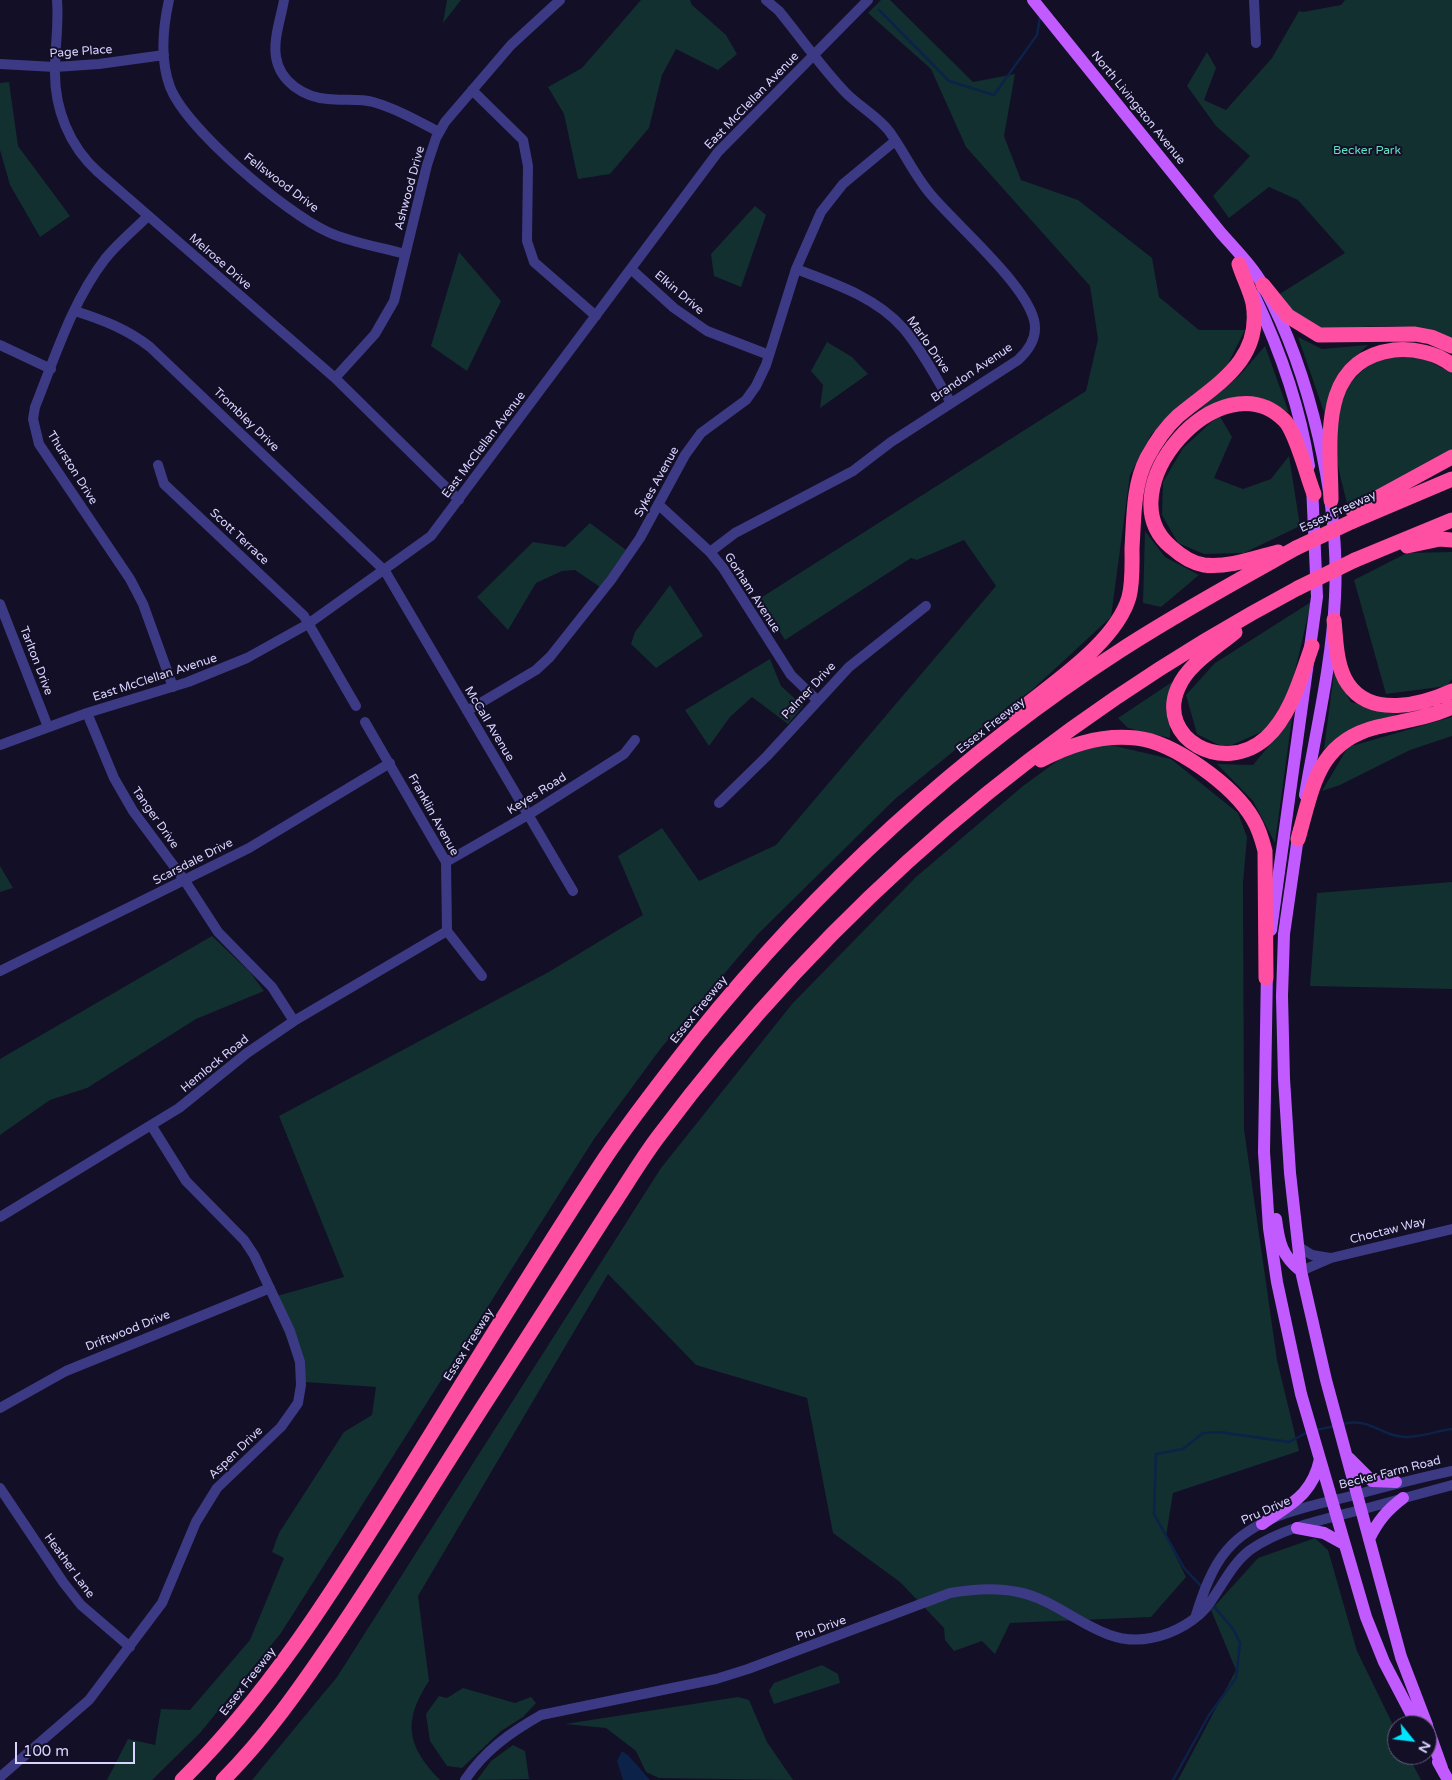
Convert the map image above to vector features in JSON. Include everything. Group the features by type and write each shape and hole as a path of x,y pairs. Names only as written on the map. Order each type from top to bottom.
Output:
{"highway":[{"path":"919,803 979,744 1103,641 1115,627 1130,595 1136,496 1145,460 1171,424 1233,371 1246,354 1253,332 1253,304 1239,264"},
{"path":"1263,286 1288,316 1318,335 1415,334 1431,337 1452,346"},
{"path":"1330,500 1331,415 1337,393 1353,368 1372,355 1398,350 1423,352 1438,356 1452,364"},
{"path":"1296,548 1214,565 1202,564 1186,558 1166,543 1151,514 1151,502 1156,475 1170,450 1192,426 1206,416 1230,406 1254,404 1276,413 1286,422 1314,494"},
{"path":"1353,516 1452,457"},
{"name":"Essex Freeway","path":"182,1780 236,1722 278,1670 332,1593 608,1152 666,1074 731,993 785,933 851,866 919,803 996,740 1120,651 1353,516 1452,479"},
{"path":"223,1780 242,1761 289,1704 364,1594 457,1446 655,1141 735,1039 808,958 878,887 965,812 1080,721 1166,663 1298,588 1355,560 1452,520"},
{"path":"1355,560 1414,544 1440,539 1452,540"},
{"path":"1277,600 1205,656 1179,685 1174,700 1176,718 1186,737 1197,746 1221,755 1234,754 1257,745 1272,732 1290,705 1312,646"},
{"path":"1334,620 1343,674 1348,685 1372,703 1403,706 1436,699 1452,691"},
{"path":"1298,839 1318,772 1327,756 1340,743 1354,735 1419,718 1452,707"},
{"path":"965,812 1030,765 1075,744 1097,739 1138,738 1173,751 1223,785 1252,817 1260,831 1265,850 1266,978"}],"main road":[{"name":"North Livingston Avenue","path":"1039,7 1221,234"},
{"path":"1221,234 1239,264 1274,338 1304,432 1314,494 1317,597 1312,646 1272,921 1266,978 1264,1152 1270,1237 1288,1336 1312,1431 1334,1500 1344,1544 1366,1617 1384,1662 1412,1715"},
{"path":"1221,234 1246,260 1263,286 1301,377 1330,500 1334,550 1334,620 1284,934 1282,996 1289,1164 1302,1271 1311,1320 1401,1657 1423,1715"},
{"path":"1264,1107 1278,1232 1282,1250 1289,1261 1302,1271"},
{"path":"1346,1455 1372,1481 1396,1482"},
{"path":"1262,1524 1301,1496 1311,1486 1320,1456"},
{"path":"1370,1539 1377,1524 1387,1510 1403,1498"},
{"path":"1297,1528 1324,1534 1344,1544"},
{"path":"1437,1754 1442,1768"},
{"path":"1437,1759 1448,1780"}],"street":[{"name":"Melrose Drive","path":"57,0 59,20 55,85 60,109 76,150 86,162 335,378 459,500"},
{"name":"Fellswood Drive","path":"169,0 164,21 164,55 167,78 178,102 238,168 296,212 327,232 405,254"},
{"path":"284,0 276,44 276,58 289,82 302,92 315,97 373,102 404,113 439,132"},
{"name":"Ashwood Drive","path":"335,378 375,334 394,301 427,165 439,132 511,45 560,0"},
{"name":"Brandon Avenue","path":"710,552 735,533 839,480 891,442 1025,353 1034,337 1034,320 1030,309 1008,277 932,196 913,171 882,123 848,95 779,11 766,0"},
{"name":"East McClellan Avenue","path":"0,745 88,712 173,687 225,668 308,624 432,536 718,152 868,0"},
{"path":"1254,0 1256,43"},
{"name":"Page Place","path":"0,64 55,67 99,64 164,55"},
{"path":"472,90 523,140 528,166 527,240 534,262 596,316"},
{"name":"Sykes Avenue","path":"467,711 536,670 550,657 612,580 640,538 685,455 702,433 746,400 756,386 769,355 796,269 811,231 831,198 854,173 895,141"},
{"name":"Thurston Drive","path":"148,216 106,259 91,281 75,311 51,368 35,407 33,419 39,444 130,579 143,604 173,687"},
{"name":"Elkin Drive","path":"631,269 674,308 707,332 769,355"},
{"name":"Marlo Drive","path":"796,269 854,293 891,316 917,347 951,403"},
{"name":"Trombley Drive","path":"75,311 112,323 132,333 150,347 385,571"},
{"path":"0,345 51,368"},
{"name":"Scott Terrace","path":"158,465 164,484 304,616 308,624"},
{"name":"Gorham Avenue","path":"659,505 710,552 723,568 790,675 817,700"},
{"name":"McCall Avenue","path":"385,571 573,890"},
{"name":"Tarlton Drive","path":"0,604 48,727"},
{"name":"Palmer Drive","path":"719,803 767,756 849,667 926,606"},
{"path":"308,624 356,706"},
{"name":"Tanger Drive","path":"88,712 114,778 133,811 185,881 218,932 272,987 294,1021"},
{"name":"Franklin Avenue","path":"366,722 446,862 447,931"},
{"name":"Keyes Road","path":"446,862 528,815 624,754 635,740"},
{"name":"Scarsdale Drive","path":"0,971 249,848 390,763"},
{"path":"447,931 482,976"},
{"name":"Hemlock Road","path":"0,1216 179,1108 247,1053 294,1021 447,931"},
{"name":"Aspen Drive","path":"0,1777 85,1703 130,1648 162,1603 196,1522 208,1500 217,1488 281,1427 298,1403 301,1385 300,1362 290,1330 270,1288 244,1240 186,1181 151,1125"},
{"name":"Choctaw Way","path":"1302,1271 1331,1258 1452,1229"},
{"name":"Choctaw Way","path":"1299,1247 1312,1255 1331,1258"},
{"name":"Driftwood Drive","path":"0,1408 66,1371 270,1288"},
{"name":"Becker Farm Road","path":"1334,1500 1396,1482 1452,1471"},
{"path":"1338,1515 1452,1485"},
{"name":"Heather Lane","path":"0,1488 62,1582 81,1605 130,1648"},
{"name":"Pru Drive","path":"465,1780 484,1755 541,1715 716,1679 748,1669 950,1593 976,1588 1019,1592 1074,1616 1104,1634 1128,1640 1144,1640 1160,1636 1182,1626 1195,1616 1211,1590 1227,1550 1242,1536 1262,1524 1285,1514 1334,1500"},
{"name":"Pru Drive","path":"1211,1590 1250,1551 1297,1528 1338,1515"}],"green space":[{"path":"447,0 461,0 443,23"},
{"path":"641,0 690,0 692,5 726,35 737,54 718,70 676,49 662,75 649,128 610,174 578,179 564,114 548,87 582,68"},
{"path":"881,0 890,0 973,82 1015,74 1004,136 1021,180 1078,200 1152,258 1159,297 1199,330 1245,330 1225,370 1179,407 1151,435 1130,475 1111,617 1032,690 1009,706 895,799 758,934 661,1048 594,1139 281,1633 200,1733 152,1780 107,1780 128,1739 155,1745 161,1709 190,1710 250,1640 284,1558 272,1552 279,1533 344,1432 372,1415 376,1387 305,1382 270,1298 344,1277 279,1116 547,973 643,915 618,856 662,828 699,881 776,845 996,586 964,540 917,560 911,558 785,640 759,599 1086,391 1098,339 1090,286 966,147 931,69 868,13"},
{"name":"Becker Park","path":"1345,0 1452,0 1452,340 1441,334 1402,326 1318,330 1306,325 1278,295 1345,253 1298,200 1269,187 1229,218 1213,196 1250,156 1216,126 1187,86 1207,52 1216,68 1204,100 1226,110 1272,58 1299,11 1303,12 1341,5"},
{"path":"9,82 18,146 70,216 40,237 10,185 0,150 0,83"},
{"path":"755,206 766,215 741,287 714,276 711,254"},
{"path":"459,252 501,301 467,371 431,346"},
{"path":"1298,337 1322,349 1368,345 1338,373 1324,412"},
{"path":"827,342 852,357 868,374 820,408 823,385 811,371"},
{"path":"1265,346 1289,413 1264,401 1244,398 1198,410 1239,376"},
{"path":"1417,355 1452,373 1452,450 1392,485 1347,503 1334,436 1336,409 1340,397 1350,383 1374,360"},
{"path":"1219,415 1232,437 1214,478 1243,489 1271,479 1289,456 1300,526 1244,553 1204,554 1178,543 1162,515 1163,482 1183,448"},
{"path":"590,523 626,550 600,587 575,570 562,571 536,583 508,630 477,597 533,542 565,547"},
{"path":"1145,531 1165,557 1199,575 1161,607 1143,603"},
{"path":"1452,552 1452,679 1447,686 1386,694 1354,580 1407,553"},
{"path":"670,585 703,636 656,668 631,644 635,632"},
{"path":"1311,602 1291,689 1266,730 1225,748 1197,734 1186,695 1215,663"},
{"path":"770,659 781,686 803,706 788,724 752,697 730,717 709,746 685,710"},
{"path":"1334,673 1351,702 1398,715 1353,728 1324,749"},
{"path":"1172,682 1170,738 1128,728 1118,718"},
{"path":"1452,717 1452,736 1410,750 1340,785 1322,791 1348,747"},
{"path":"1292,718 1275,843 1253,801 1217,764 1253,765"},
{"path":"1102,743 1171,759 1238,813 1247,837 1243,883 1244,1129 1277,1360 1299,1451 1173,1493 1166,1536 1186,1577 1151,1617 1010,1623 995,1654 982,1641 954,1651 945,1640 944,1628 900,1582 833,1533 807,1398 696,1365 608,1274 418,1596 429,1681 415,1709 412,1733 415,1745 421,1756 440,1780 252,1780 337,1677 661,1168 792,1004 916,877 1023,786 1060,759"},
{"path":"0,866 13,888 0,892"},
{"path":"1452,882 1452,989 1310,986 1317,893"},
{"path":"212,936 250,972 264,991 196,1019 87,1088 50,1100 0,1135 0,1059"},
{"path":"1315,1538 1328,1550 1357,1651 1388,1715 1387,1765 1413,1765 1421,1780 1178,1780 1236,1670 1211,1610 1258,1558"},
{"path":"822,1665 838,1674 840,1683 774,1704 769,1691 774,1683"},
{"path":"463,1688 515,1703 531,1697 536,1703 523,1717 501,1731 462,1768 447,1766 430,1741 426,1714 439,1696 447,1698"},
{"path":"738,1697 749,1700 767,1742 793,1780 659,1778 646,1772 636,1751 606,1728 565,1724"},
{"path":"513,1745 525,1751 529,1779 477,1780 491,1761"}],"water":[{"path":"622,1751 628,1755 650,1780 623,1780 617,1761"}],"waterway":[{"path":"879,10 949,81 994,95 1037,35 1040,17"},
{"path":"1343,1424 1361,1423 1390,1434 1406,1437 1452,1429"},
{"path":"1316,1430 1335,1426"},
{"path":"1202,1587 1184,1568 1154,1514 1156,1454 1183,1449 1203,1433 1219,1432 1289,1442 1308,1432"},
{"path":"1173,1780 1209,1715 1236,1678 1240,1643 1233,1629 1212,1604"}]}
